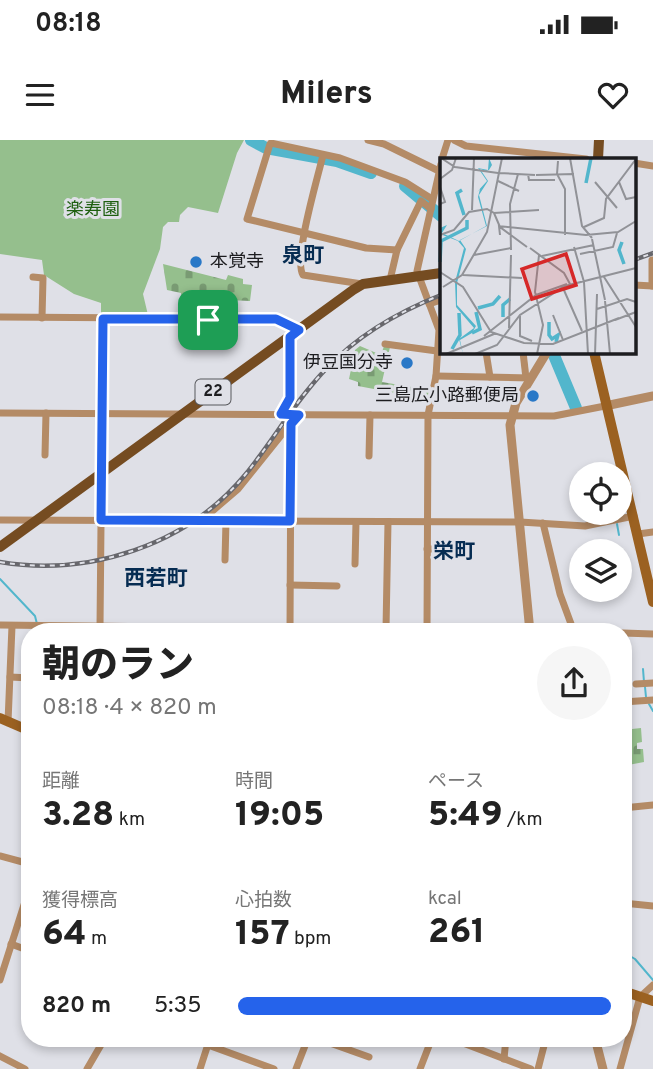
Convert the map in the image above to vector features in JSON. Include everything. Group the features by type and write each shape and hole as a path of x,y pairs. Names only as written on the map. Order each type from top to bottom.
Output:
{"main road":[{"path":"598,158 599,140"},
{"name":"22","path":"0,547 363,284 440,273"},
{"path":"594,354 653,602"},
{"path":"4,720 21,727"},
{"path":"632,995 653,1001"}],"street":[{"path":"368,140 440,165"},
{"path":"454,140 466,146 577,158"},
{"path":"397,250 368,248 247,219 269,146 322,158 340,158 405,182 440,209"},
{"path":"322,158 304,234 299,270 303,275 363,284"},
{"path":"427,623 428,415 436,376 438,327 417,276 440,169"},
{"path":"390,280 397,250 421,201 432,204"},
{"path":"652,260 652,286"},
{"path":"33,277 43,278 42,318"},
{"path":"429,304 440,300"},
{"path":"0,317 276,319 294,333 290,398 281,414"},
{"path":"100,623 103,319"},
{"path":"385,344 438,351"},
{"path":"486,354 490,377"},
{"path":"523,354 529,378"},
{"path":"529,623 511,416 529,378 546,354"},
{"path":"436,376 529,378"},
{"path":"0,413 566,415 653,396"},
{"path":"45,455 46,413"},
{"path":"202,521 238,489 299,415"},
{"path":"369,415 369,456"},
{"path":"289,623 291,424"},
{"path":"0,520 520,522 585,526 634,516"},
{"path":"225,560 226,521"},
{"path":"355,564 356,522"},
{"path":"386,623 388,522"},
{"path":"543,523 560,592 571,623"},
{"path":"638,534 653,532"},
{"path":"427,549 447,549"},
{"path":"290,585 337,586"},
{"path":"0,625 21,625"},
{"path":"4,720 10,677 12,625"},
{"path":"632,633 653,634"},
{"path":"10,677 21,678"},
{"path":"632,701 653,700"},
{"path":"632,807 653,805"},
{"path":"0,856 21,862"},
{"path":"632,904 653,906"},
{"path":"0,980 3,958 11,944 21,913"},
{"path":"11,944 21,948"},
{"path":"632,1026 640,997 652,986"},
{"path":"88,1069 101,1047"},
{"path":"201,1069 207,1047"},
{"path":"223,1047 274,1069"},
{"path":"296,1069 305,1047"},
{"path":"341,1047 369,1057"},
{"path":"420,1069 429,1047"},
{"path":"473,1047 531,1069"},
{"path":"503,1059 505,1047"},
{"path":"538,1069 544,1047"},
{"path":"597,1047 603,1069"},
{"path":"620,1069 626,1047"},
{"path":"0,1056 25,1069"}],"green space":[{"name":"楽寿園","path":"0,140 244,140 237,153 218,213 188,207 180,215 179,222 168,222 163,227 160,249 143,294 148,315 101,315 101,303 74,294 44,275 42,260 0,254"},
{"path":"163,264 226,280 228,275 243,279 243,284 252,285 250,301 228,300 215,309 182,304 181,293 167,290"},
{"path":"360,346 381,355 384,346 390,347 382,382 429,390 427,399 358,386 358,382 349,379 355,350"},
{"path":"641,728 642,742 637,743 637,749 643,749 644,762 632,764 632,729"}],"waterway":[{"path":"251,140 266,148 337,161 371,173"},
{"path":"405,186 440,215"},
{"path":"553,354 576,408"},
{"path":"617,525 619,535"},
{"path":"0,579 35,616 37,623"},
{"path":"643,669 644,682"},
{"path":"645,687 646,697"},
{"path":"649,704 653,711"},
{"path":"632,957 653,980"}],"railway":[{"path":"636,259 653,253"},
{"path":"0,562 68,565 101,560 165,537 195,520 245,475 304,394 351,345 409,309 440,295"}],"place":[{"name":"本覚寺","path":"196,262"},
{"name":"伊豆国分寺","path":"407,363"},
{"name":"三島広小路郵便局","path":"533,396"}],"district":[{"name":"泉町","path":"303,256"},
{"name":"栄町","path":"454,552"},
{"name":"西若町","path":"156,579"}],"route":[{"path":"103,319 208,320 276,319 299,330 290,337 290,398 281,414 299,415 291,424 290,521 101,520 103,319"}]}
